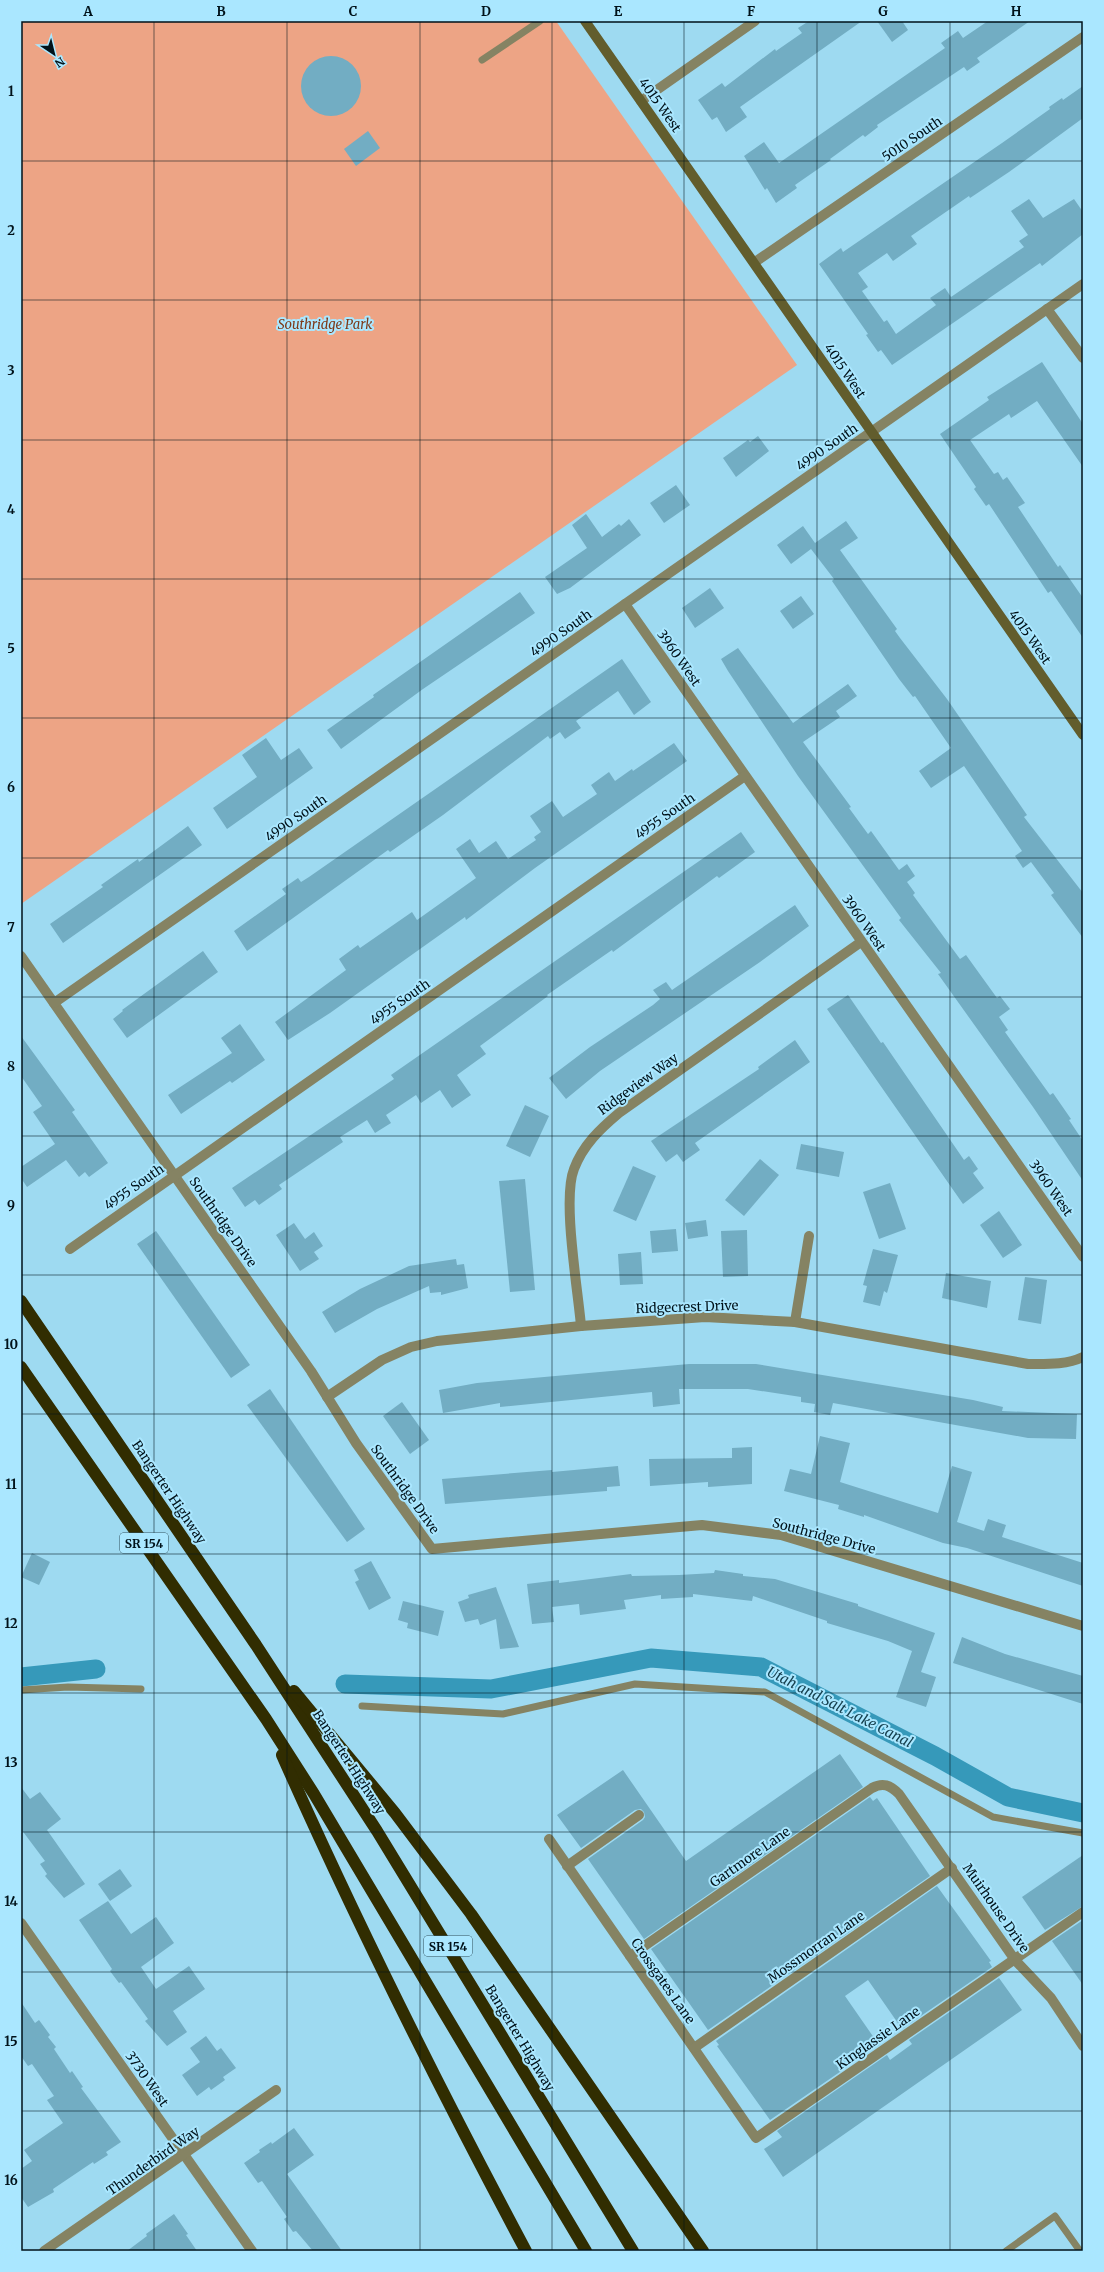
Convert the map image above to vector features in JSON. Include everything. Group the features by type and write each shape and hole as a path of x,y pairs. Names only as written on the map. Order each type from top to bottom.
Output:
{"highway":[{"name":"Bangerter Highway","path":"21,1301 256,1645 402,1871 632,2251"},
{"name":"SR 154","path":"21,1367 266,1719 314,1794 586,2251"},
{"path":"256,1645 439,1869 703,2251"},
{"path":"266,1719 395,1999 447,2103 526,2251"}],"street":[{"name":"4015 West","path":"585,21 755,262 871,432 1083,735"},
{"path":"641,101 755,21"},
{"name":"5010 South","path":"755,262 1083,37"},
{"name":"4990 South","path":"54,1003 1083,284"},
{"path":"1047,309 1083,358"},
{"name":"3960 West","path":"625,604 1083,1257"},
{"name":"4955 South","path":"70,1249 745,776"},
{"name":"Ridgeview Way","path":"581,1326 569,1202 573,1170 586,1145 601,1128 619,1113 861,942"},
{"name":"Southridge Drive","path":"21,956 311,1371 356,1443 432,1549 702,1524 781,1535 1083,1626"},
{"path":"795,1322 810,1236"},
{"name":"Ridgecrest Drive","path":"327,1397 382,1360 411,1347 437,1341 581,1326 705,1317 795,1322 1028,1364 1052,1365 1083,1357"},
{"name":"Gartmore Lane","path":"630,1956 872,1788 879,1784 888,1785"},
{"name":"Muirhouse Drive","path":"888,1785 899,1794 1015,1960 1051,1998 1083,2045"},
{"path":"567,1866 639,1815"},
{"name":"Crossgates Lane","path":"549,1839 756,2138"},
{"name":"Mossmorran Lane","path":"694,2048 952,1868"},
{"name":"Kinglassie Lane","path":"756,2138 1083,1912"},
{"name":"3730 West","path":"21,1923 252,2251"},
{"name":"Thunderbird Way","path":"44,2251 185,2155 276,2090"}],"lane":[{"path":"482,60 540,21"},
{"path":"362,1706 503,1714 635,1684 765,1692 993,1817 1083,1833"},
{"path":"21,1690 68,1687 141,1689"},
{"path":"1006,2251 1055,2216 1080,2251"}],"green space":[{"name":"Southridge Park","path":"21,21 556,21 797,365 21,904"}],"building":[{"path":"809,21 862,21 740,107 747,117 726,132 717,117 712,120 698,100 722,83 725,87 775,49 776,51 802,33 798,28"},
{"path":"877,21 902,21 908,30 892,42"},
{"path":"988,21 1030,21 977,58 980,62 967,71 964,67 877,125 878,127 865,137 863,135 795,185 797,188 776,203 767,188 765,190 744,156 764,142 779,163 945,48 941,43 958,31 963,38"},
{"path":"331,56 348,61 356,69 361,86 356,103 348,111 331,116 314,111 306,103 301,86 306,69 314,61"},
{"path":"1083,86 1083,118 1009,172 970,198 969,196 911,236 917,244 893,261 887,253 858,273 868,287 862,291 884,322 887,320 896,334 936,305 930,298 945,288 951,297 1024,247 1019,241 1028,235 1011,211 1029,199 1043,218 1074,199 1083,212 1083,234 1042,266 1040,263 892,365 881,350 878,352 866,335 868,334 819,264 841,248 843,252 1002,143 1050,109 1049,107 1062,98 1063,100"},
{"path":"368,131 380,148 356,166 344,149"},
{"path":"1042,362 1083,424 1083,467 1037,401 1011,418 1009,414 970,440 994,474 998,472 1003,480 1007,477 1025,503 1018,507 1058,567 1060,565 1083,598 1083,638 1051,591 1048,593 989,504 986,506 974,489 976,487 940,434 989,400 987,397"},
{"path":"758,436 769,451 736,477 723,458 748,440 750,442"},
{"path":"676,485 690,505 664,523 650,503"},
{"path":"586,514 602,537 619,524 621,526 629,519 641,535 570,588 557,594 545,577 587,548 572,525"},
{"path":"846,521 858,538 840,550 897,629 895,631 947,699 1027,815 1024,817 1083,893 1083,938 1051,895 1054,893 1031,862 1023,868 1015,856 1022,851 964,766 931,788 919,771 951,748 915,696 913,697 899,679 832,581 834,579 811,549 791,564 777,545 803,526 815,543"},
{"path":"710,588 724,608 695,628 682,608"},
{"path":"520,592 535,613 423,689 341,749 327,730 374,697 373,695"},
{"path":"801,596 814,614 793,629 780,611"},
{"path":"738,648 793,723 848,684 857,696 836,711 840,717 803,742 851,807 849,808 868,834 871,831 899,870 907,864 915,876 907,882 915,893 913,895 960,959 966,955 997,998 1000,996 1010,1009 999,1017 1008,1030 1005,1032 1050,1095 1053,1093 1071,1119 1069,1120 1083,1141 1083,1181 1033,1107 938,974 941,973 899,920 901,918 798,776 728,671 721,659"},
{"path":"622,659 651,702 634,715 618,691 576,721 581,728 565,739 560,732 550,739 548,736 443,815 390,852 388,850 247,951 234,931 286,894 282,889 298,878 301,882 309,877"},
{"path":"266,738 281,760 299,748 313,768 227,829 213,808 257,777 242,755"},
{"path":"674,743 687,761 535,868 466,920 465,917 330,1013 288,1040 275,1022 346,970 339,959 358,945 360,948 412,912 417,920 476,878 456,849 470,839 479,853 496,841 508,859 536,840 534,837 541,832 530,816 552,801 563,817 597,794 591,785 609,772 615,781 632,769 633,771"},
{"path":"188,826 202,845 63,943 50,924 103,887 101,885 138,859 139,862"},
{"path":"741,832 755,852 719,878 717,876 613,952 612,950 547,995 548,996 480,1046 486,1054 457,1075 471,1095 452,1108 440,1090 421,1103 416,1095 386,1115 391,1123 375,1133 367,1120 340,1137 343,1142 279,1185 282,1189 259,1205 255,1200 245,1207 232,1188 394,1079 391,1075"},
{"path":"795,905 809,926 760,962 600,1071 566,1099 549,1078 590,1047 653,1005 660,999 653,990 666,982 672,990"},
{"path":"203,951 218,972 127,1038 113,1019 123,1011 122,1010"},
{"path":"848,995 881,1043 883,1042 964,1160 969,1156 978,1169 973,1173 984,1188 963,1204 827,1009"},
{"path":"240,1024 265,1060 232,1083 230,1081 181,1114 168,1095 232,1053 221,1038"},
{"path":"21,1036 75,1110 72,1112 108,1163 89,1177 85,1172 79,1177 66,1160 27,1187 21,1178 21,1167 55,1144 33,1112 42,1106 21,1076"},
{"path":"795,1040 810,1062 695,1143 700,1150 683,1162 677,1154 666,1162 651,1141 759,1069 758,1067"},
{"path":"525,1105 549,1116 530,1157 506,1146"},
{"path":"801,1144 844,1152 839,1177 796,1169"},
{"path":"760,1159 779,1175 744,1216 725,1200"},
{"path":"633,1166 656,1176 636,1221 613,1211"},
{"path":"525,1179 535,1290 510,1292 499,1181"},
{"path":"890,1183 906,1229 879,1239 863,1192"},
{"path":"999,1211 1022,1245 1003,1258 980,1225"},
{"path":"706,1220 708,1236 688,1239 685,1223"},
{"path":"294,1223 305,1239 314,1232 323,1246 314,1252 319,1259 300,1271 276,1235"},
{"path":"676,1229 678,1251 652,1253 650,1231"},
{"path":"747,1230 748,1276 723,1277 721,1231"},
{"path":"156,1231 250,1365 231,1378 137,1244"},
{"path":"873,1249 898,1255 887,1293 884,1291 880,1306 863,1302 867,1286 863,1285"},
{"path":"641,1252 643,1284 620,1285 618,1254"},
{"path":"456,1259 457,1265 464,1264 468,1288 441,1295 441,1292 430,1293 429,1286 377,1309 335,1333 322,1312 360,1289 409,1266"},
{"path":"946,1273 991,1281 987,1308 942,1298"},
{"path":"1025,1277 1047,1280 1041,1324 1018,1320"},
{"path":"689,1364 756,1364 973,1400 1003,1407 1002,1411 1077,1414 1076,1439 1028,1438 833,1403 830,1415 814,1412 815,1404 801,1402 801,1397 748,1389 679,1389 680,1404 653,1407 652,1392 500,1407 500,1403 443,1413 439,1390 477,1383"},
{"path":"270,1389 365,1529 347,1542 247,1405"},
{"path":"402,1402 429,1440 410,1454 383,1416"},
{"path":"820,1436 850,1443 840,1482 938,1513 952,1466 972,1472 957,1522 984,1531 988,1519 1006,1525 1002,1537 1083,1563 1083,1586 967,1548 943,1543 864,1515 864,1517 838,1509 839,1505 784,1491 790,1469 811,1474"},
{"path":"752,1447 752,1484 708,1487 708,1482 650,1486 649,1459 732,1458 732,1448"},
{"path":"618,1466 620,1486 607,1487 607,1491 445,1504 442,1479"},
{"path":"32,1553 50,1562 39,1585 21,1577"},
{"path":"371,1561 391,1598 369,1610 355,1582 359,1580 354,1570"},
{"path":"715,1570 743,1574 743,1576 775,1579 858,1604 858,1606 935,1633 921,1672 936,1677 926,1707 896,1697 912,1651 888,1641 827,1623 827,1621 753,1596 752,1601 693,1594 693,1597 661,1599 661,1595 624,1600 626,1609 580,1615 579,1604 552,1607 554,1622 532,1624 527,1584 559,1580 559,1583 631,1574 632,1576 714,1573"},
{"path":"496,1587 519,1647 500,1649 496,1619 480,1625 478,1619 465,1622 458,1602 469,1598 468,1595"},
{"path":"403,1601 444,1611 438,1636 407,1628 408,1623 398,1620"},
{"path":"962,1637 1005,1654 1083,1676 1083,1704 953,1663"},
{"path":"840,1754 863,1787 644,1939 588,1859 643,1820 645,1817 644,1812 641,1809 635,1810 581,1848 557,1815 623,1770 686,1861"},
{"path":"21,1787 30,1799 40,1792 61,1819 47,1830 85,1884 64,1898 45,1876 47,1874 40,1864 45,1861 21,1829"},
{"path":"870,1797 873,1801 877,1798 930,1876 708,2030 651,1949"},
{"path":"1083,1855 1083,1906 1045,1930 1022,1897"},
{"path":"120,1869 132,1886 110,1901 98,1884"},
{"path":"937,1886 991,1961 989,1962 992,1967 902,2029 868,1980 845,1996 879,2045 770,2120 717,2046 719,2045 716,2041"},
{"path":"108,1901 131,1934 156,1917 174,1943 141,1967 156,1989 189,1966 205,1989 173,2011 187,2032 167,2046 145,2021 148,2019 121,1982 119,1983 110,1971 112,1969 79,1920"},
{"path":"1083,1920 1083,1985 1052,1941"},
{"path":"999,1978 1022,2010 783,2177 764,2149 782,2137 777,2131 887,2055 890,2060 912,2044 909,2040"},
{"path":"21,2002 35,2023 39,2020 50,2035 48,2037 56,2047 54,2049 70,2073 72,2071 83,2087 81,2088 121,2142 106,2152 108,2155 94,2164 93,2162 53,2189 54,2192 28,2207 21,2197 21,2169 32,2161 24,2150 63,2123 47,2100 54,2096 32,2064 28,2066 21,2056"},
{"path":"206,2036 217,2051 221,2048 236,2068 223,2077 225,2080 211,2090 209,2087 197,2096 182,2075 200,2062 190,2048"},
{"path":"294,2128 314,2155 287,2174 342,2251 313,2251 296,2231 293,2232 284,2219 287,2217 262,2181 258,2183 244,2163 260,2152 259,2150 271,2142 272,2144"},
{"path":"174,2214 188,2234 186,2235 197,2251 127,2251 147,2236 146,2234"}],"waterway":[{"name":"Utah and Salt Lake Canal","path":"345,1684 491,1689 651,1658 761,1667 935,1756 1008,1797 1083,1813"},
{"name":"Utah and Salt Lake Canal","path":"21,1677 96,1669"}]}
